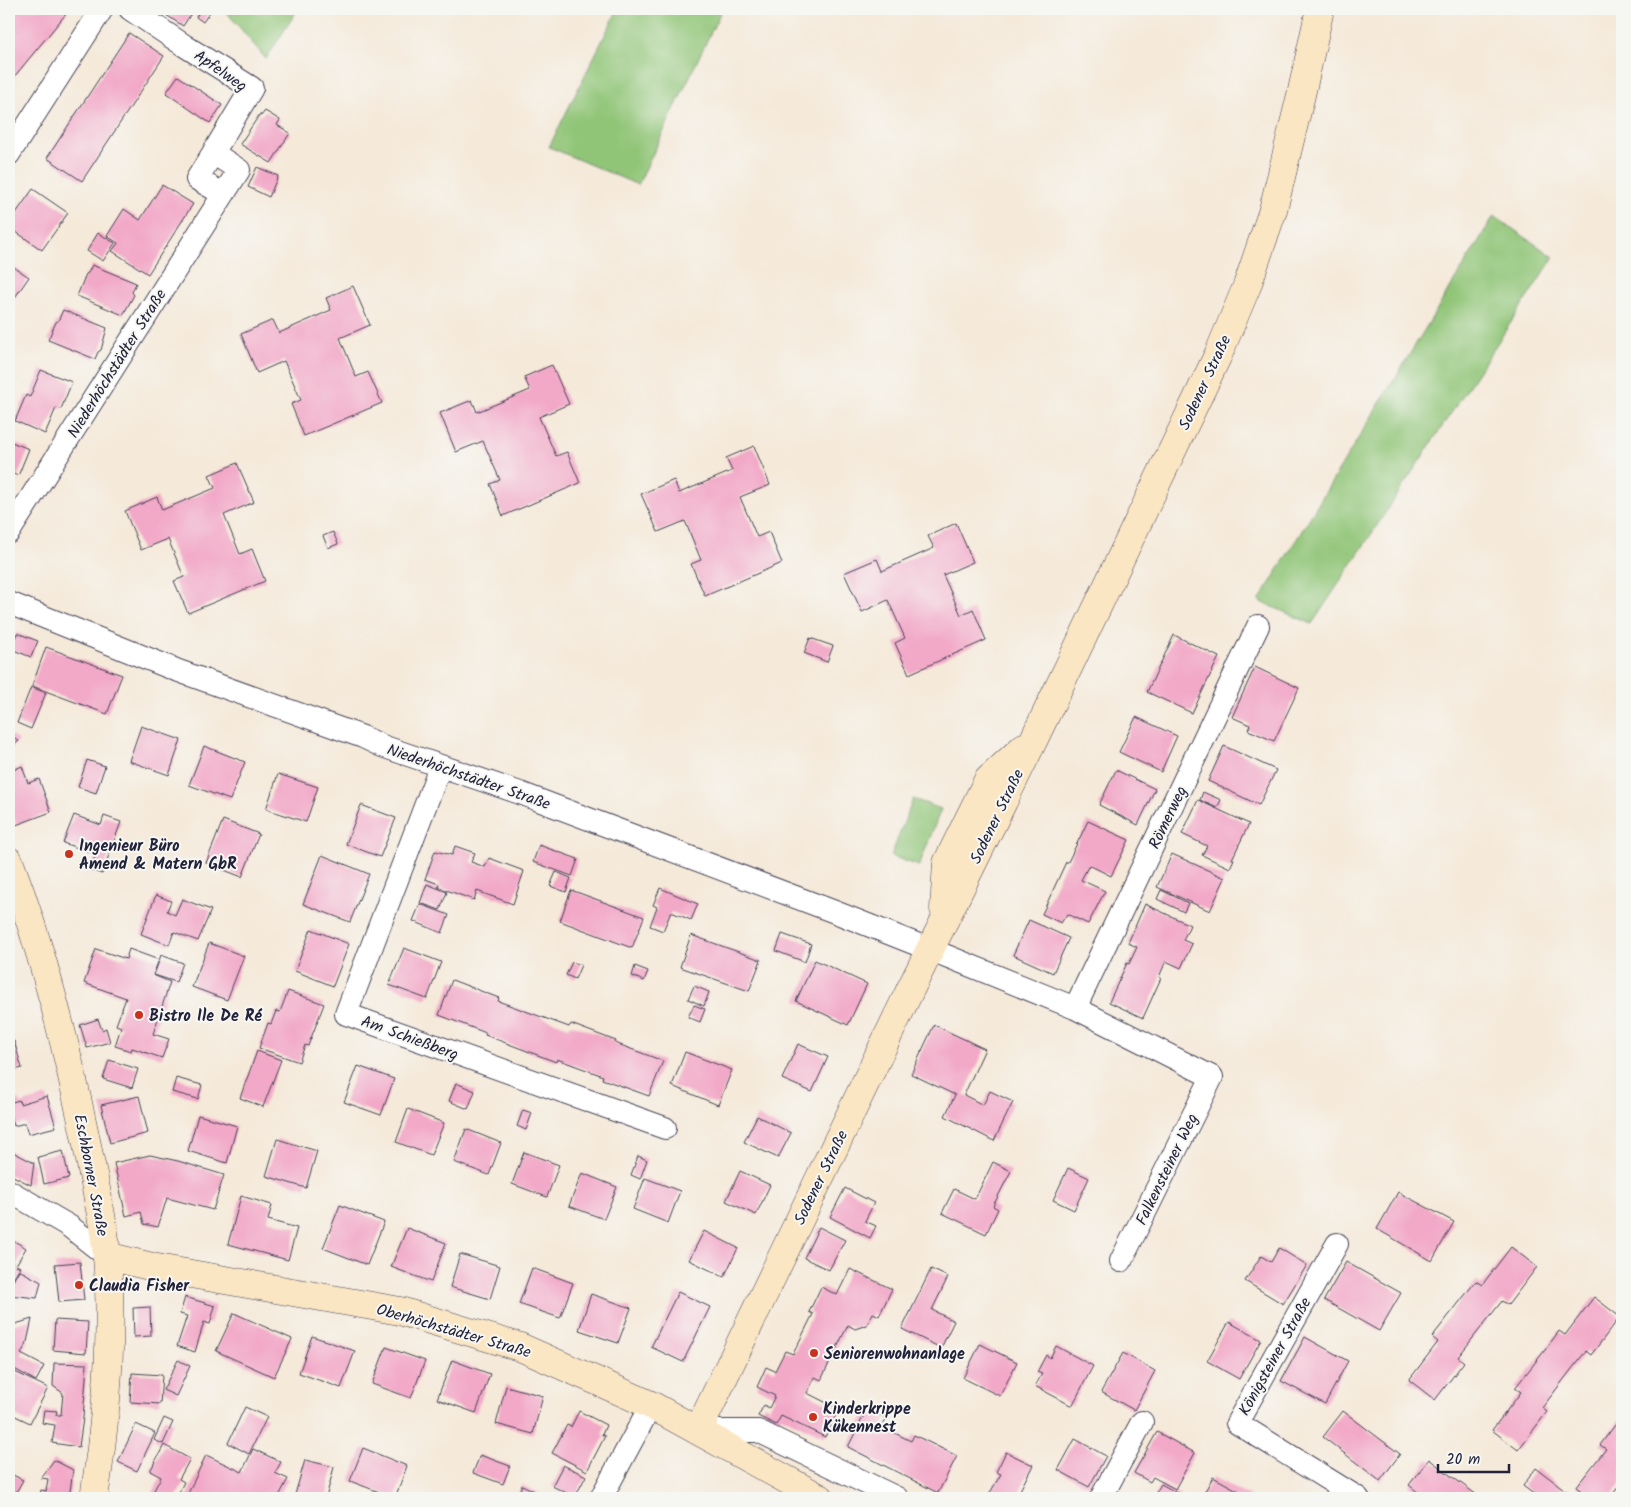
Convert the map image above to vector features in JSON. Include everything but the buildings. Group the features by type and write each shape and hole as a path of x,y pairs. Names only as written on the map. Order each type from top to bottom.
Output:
{"main road":[{"name":"Sodener Straße","path":"698,1431 1218,355 1247,286 1273,210 1320,9"},
{"name":"Eschborner Straße","path":"9,861 34,935 56,1010 84,1129 107,1256 110,1314 108,1374 96,1497"},
{"name":"Oberhöchstädter Straße","path":"107,1256 157,1268 400,1311 520,1347 652,1405 820,1498"}],"street":[{"path":"11,146 102,9"},
{"name":"Apfelweg","path":"130,9 252,88 197,179 223,194"},
{"path":"212,153 239,170 223,194"},
{"name":"Niederhöchstädter Straße","path":"9,532 223,194"},
{"name":"Niederhöchstädter Straße","path":"9,603 176,670 363,737 440,767 520,793 835,912 1075,1008 1212,1077"},
{"name":"Römerweg","path":"1075,1008 1258,626"},
{"name":"Am Schießberg","path":"440,767 346,1014 665,1128"},
{"name":"Falkensteiner Weg","path":"1120,1261 1212,1077"},
{"path":"9,1191 69,1226 107,1256"},
{"name":"Königsteiner Straße","path":"1337,1244 1237,1423 1358,1498"},
{"path":"601,1498 652,1405"},
{"path":"1101,1498 1142,1422"},
{"path":"698,1431 758,1431 897,1498"}],"green space":[{"path":"224,9 298,9 266,59"},
{"path":"618,9 722,9 638,185 549,147"},
{"path":"1494,216 1554,257 1312,624 1259,601"},
{"path":"913,799 941,809 919,866 891,856"}],"place":[{"name":"Ingenieur Büro Amend & Matern GbR","path":"69,854"},
{"name":"Bistro Ile De Ré","path":"139,1015"},
{"name":"Claudia Fisher","path":"79,1285"},
{"name":"Seniorenwohnanlage","path":"814,1353"},
{"name":"Kinderkrippe Kükennest","path":"813,1417"}]}
